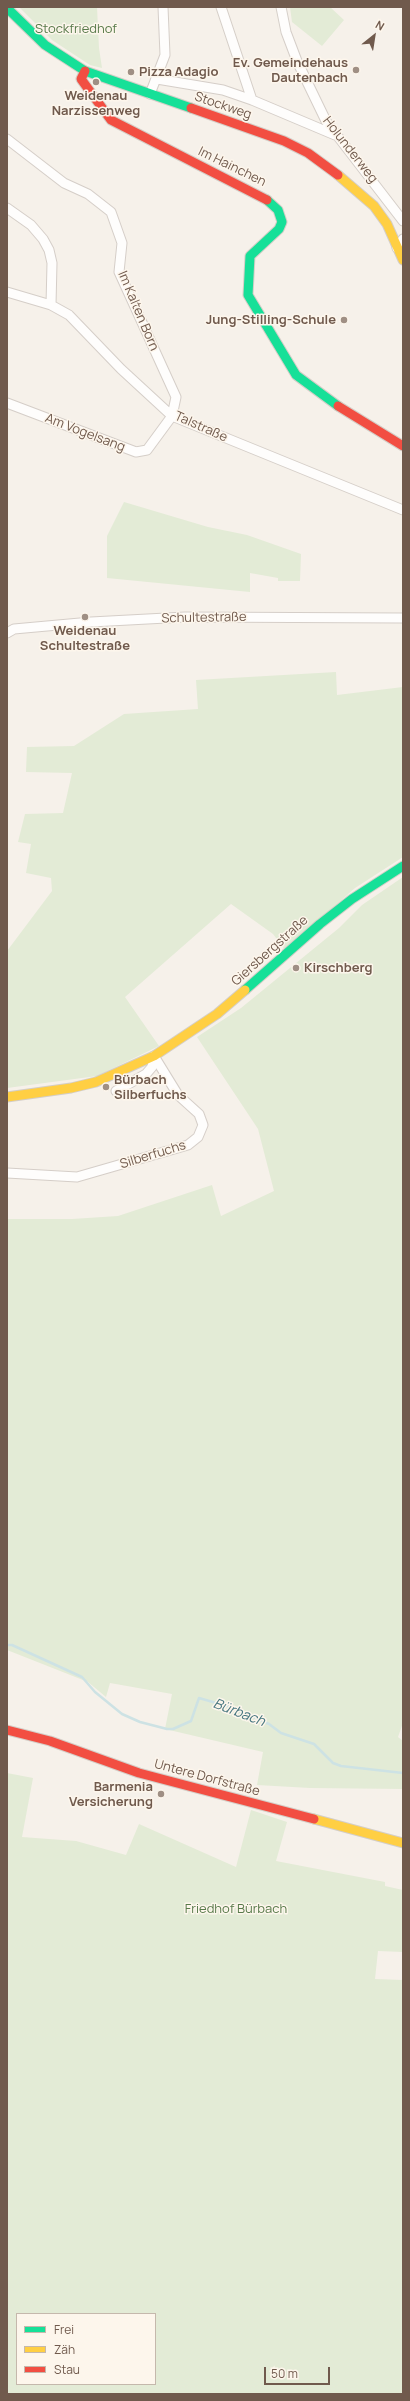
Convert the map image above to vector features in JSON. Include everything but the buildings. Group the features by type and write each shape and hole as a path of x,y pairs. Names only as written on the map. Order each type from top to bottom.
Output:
{"street":[{"path":"150,94 165,55 163,7"},
{"path":"221,7 252,100"},
{"name":"Holunderweg","path":"282,7 286,32 309,89 335,135 376,184 403,220"},
{"name":"Stockweg","path":"7,8 45,45 85,71 284,141 308,153 327,166 374,206 387,224 403,260"},
{"name":"Im Hainchen","path":"85,71 81,79 111,120 131,132 264,197 278,210 282,222 279,229 250,256 248,263 248,295 296,375 355,418 403,446"},
{"path":"157,79 223,90 252,100 335,135"},
{"name":"Im Kalten Born","path":"7,139 64,183 88,194 111,212 122,243 119,272 176,397 172,416"},
{"path":"7,208 31,225 43,239 49,250 52,263 51,305"},
{"path":"397,248 403,239"},
{"name":"Talstraße","path":"7,292 51,305 69,315 121,369 172,416 403,510"},
{"name":"Am Vogelsang","path":"7,403 136,452 147,450 172,416"},
{"name":"Schultestraße","path":"7,633 14,630 91,622 185,617 403,618"},
{"name":"Giersbergstraße","path":"7,1097 71,1088 96,1082 154,1056 217,1014 325,920 352,899 403,866"},
{"path":"116,1091 146,1074 152,1067 154,1056"},
{"name":"Silberfuchs","path":"7,1173 77,1177 188,1145 198,1137 203,1125 199,1114 178,1095 154,1056"},
{"name":"Untere Dorfstraße","path":"7,1730 50,1741 140,1773 403,1843"}],"green space":[{"name":"Stockfriedhof","path":"19,7 97,7 99,48 102,68 90,65 52,40"},
{"path":"290,7 330,7 344,20 322,46 292,22"},
{"path":"124,502 208,527 247,535 301,554 300,581 278,581 278,578 250,573 250,592 107,578 107,536"},
{"path":"336,672 337,695 403,687 403,857 355,888 285,950 273,934 231,904 125,997 159,1046 97,1076 7,1088 7,951 52,891 51,878 26,873 31,844 18,842 25,814 63,813 72,773 26,772 27,747 74,746 124,714 198,709 196,680"},
{"path":"403,877 403,1723 398,1737 403,1741 403,1789 310,1788 257,1785 263,1752 165,1729 172,1694 110,1683 106,1697 88,1682 7,1650 7,1219 72,1219 118,1216 212,1185 221,1216 274,1191 258,1129 197,1037 241,1008 339,928 362,905"},
{"name":"Friedhof Bürbach","path":"7,1773 33,1778 22,1837 76,1841 126,1855 139,1824 236,1867 251,1810 287,1822 276,1861 385,1882 385,1886 403,1890 403,1952 378,1951 375,1979 403,1980 403,2394 7,2394"}],"waterway":[{"name":"Bürbach","path":"7,1645 12,1645 82,1677 95,1692 122,1714 140,1722 167,1729 173,1729 191,1721 199,1698 230,1707 269,1724 281,1733 314,1744 333,1763 341,1766 403,1773"}],"traffic: fast":[{"path":"7,8 45,45 85,71 191,108"},
{"path":"267,200 278,210 282,222 279,229 250,256 248,295 296,375 338,406"},
{"path":"245,990 320,924 352,899 403,866"}],"traffic: slow":[{"path":"338,175 374,206 387,224 403,260"},
{"path":"7,1097 71,1088 96,1082 154,1056 217,1014 245,990"},
{"path":"314,1819 403,1843"}],"traffic: jam":[{"path":"85,71 81,79 111,120 267,200"},
{"path":"191,108 284,141 308,153 338,175"},
{"path":"338,406 403,446"},
{"path":"7,1730 50,1741 139,1773 314,1819"}],"place":[{"name":"Ev. Gemeindehaus Dautenbach","path":"356,70"},
{"name":"Pizza Adagio","path":"131,72"},
{"name":"Weidenau Narzissenweg","path":"96,82"},
{"name":"Jung-Stilling-Schule","path":"344,320"},
{"name":"Weidenau Schultestraße","path":"85,617"},
{"name":"Kirschberg","path":"296,968"},
{"name":"Bürbach Silberfuchs","path":"106,1087"},
{"name":"Barmenia Versicherung","path":"161,1794"}]}
